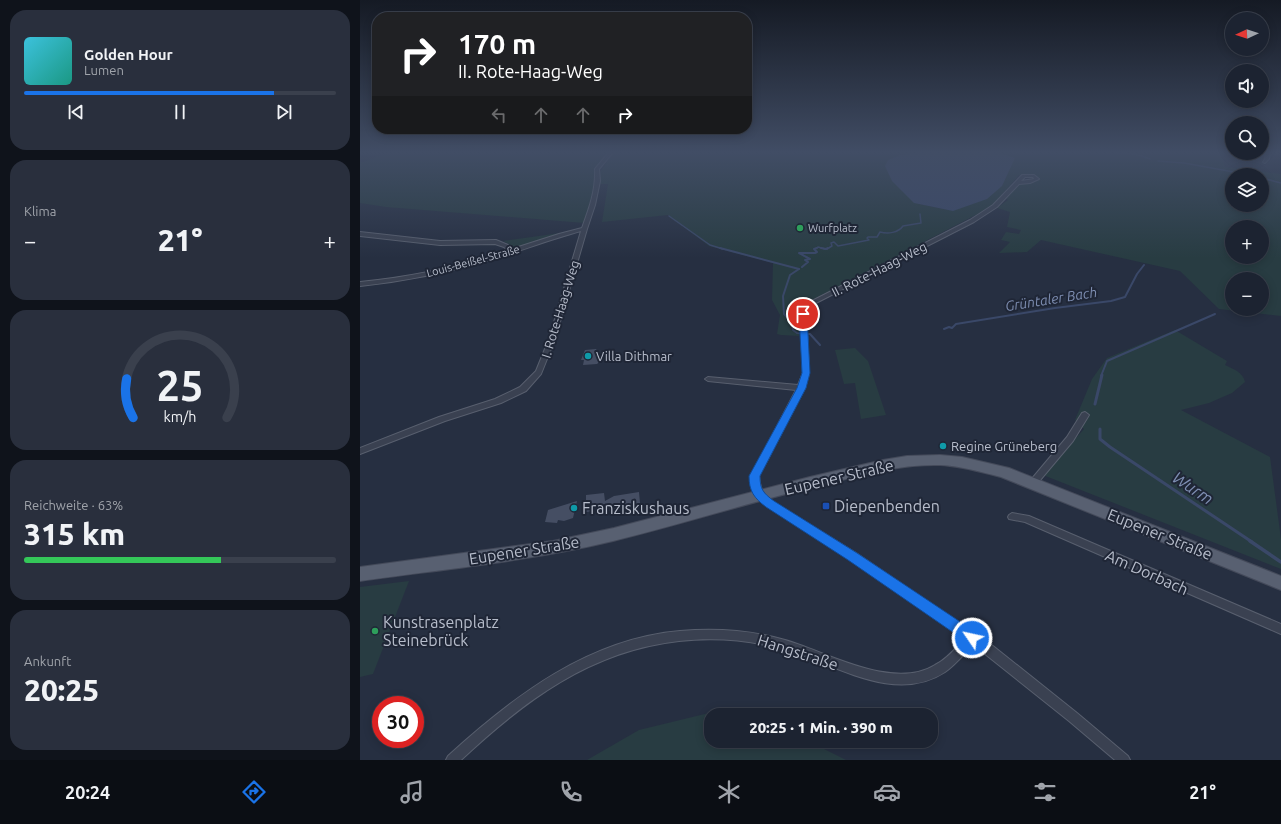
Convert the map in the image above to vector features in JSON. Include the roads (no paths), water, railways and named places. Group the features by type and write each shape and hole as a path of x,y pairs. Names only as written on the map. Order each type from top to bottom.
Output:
{"main road":[{"name":"Eupener Straße","path":"360,574 553,548 614,534 810,482 883,465 921,460 962,462 982,466 1033,483 1281,583"}],"street":[{"name":"I. Rote-Haag-Weg","path":"360,451 442,419 498,401 523,389 539,372 549,347 584,229 593,205 597,186"},
{"name":"II. Rote-Haag-Weg","path":"760,496 755,488 755,476 801,388 806,373 803,314 810,304 972,221 995,206 1015,186"},
{"name":"Louis-Beißel-Straße","path":"360,284 431,274 512,252 559,235 584,229"},
{"path":"360,234 440,242 496,242 506,246 512,252"},
{"path":"708,379 801,388"},
{"path":"1033,483 1070,439 1085,415"},
{"path":"760,496 853,556 972,638 1073,716 1124,760"},
{"name":"Am Dorbach","path":"1012,517 1026,519 1281,629"},
{"name":"Hangstraße","path":"452,760 502,716 564,672 606,654 639,643 677,637 714,635 762,638 808,652 847,669 884,678 917,678 935,672 953,658 972,638"}],"water":[{"path":"897,186 1001,186 987,199 953,211 914,203"}],"waterway":[{"path":"827,249 832,246 831,243 834,242 838,246 869,240 867,238 868,237 877,237 880,232 893,232 903,226 921,223 920,214"},
{"path":"669,216 710,245 723,249"},
{"path":"816,248 818,247 823,248"},
{"path":"720,248 799,269 790,275 783,296 784,314 792,322 793,330 797,333 810,334 820,345"},
{"path":"802,267 808,262 805,260 810,259 799,253 815,253 817,252 814,249 816,248"},
{"path":"823,248 828,248"},
{"name":"Grüntaler Bach","path":"944,329 949,327 952,328 956,324 1055,308 1111,301 1125,297 1137,274 1144,265"},
{"name":"Wurm","path":"1101,376 1107,361 1215,314"},
{"name":"Wurm","path":"1095,404 1102,375"},
{"name":"Wurm","path":"1100,429 1100,439 1110,447 1252,542"},
{"name":"Wurm","path":"1250,541 1281,562"}],"place":[{"name":"Wurfplatz","path":"800,228"},
{"name":"Villa Dithmar","path":"588,356"},
{"name":"Regine Grüneberg","path":"943,446"},
{"name":"Diepenbenden","path":"826,506"},
{"name":"Franziskushaus","path":"574,508"},
{"name":"Kunstrasenplatz Steinebrück","path":"375,631"}]}
